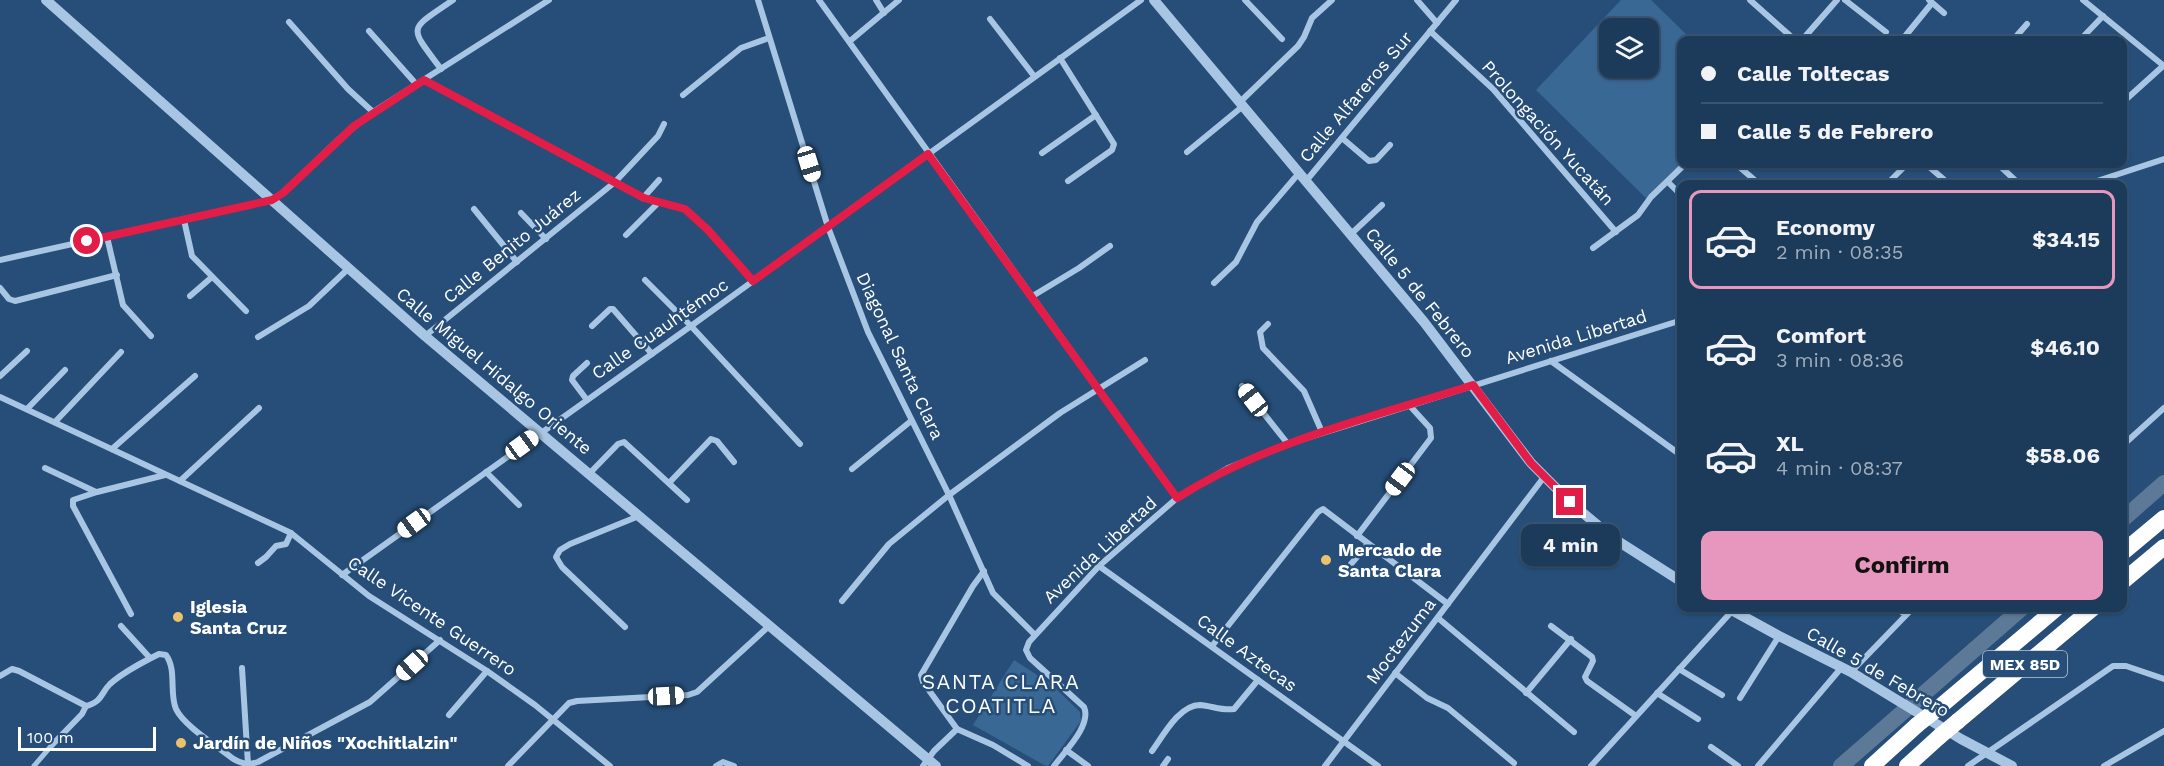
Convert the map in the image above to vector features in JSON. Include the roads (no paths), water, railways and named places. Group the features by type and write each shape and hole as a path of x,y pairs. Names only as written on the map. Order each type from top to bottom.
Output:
{"highway":[{"path":"2127,549 2164,518"},
{"path":"2127,578 2164,548"},
{"name":"MEX 85D","path":"1872,766 1916,718 1936,710 2053,612"},
{"name":"MEX 85D","path":"1907,766 2088,612"}],"street":[{"name":"Calle Miguel Hidalgo Oriente","path":"46,0 425,336 640,516 929,764"},
{"path":"441,69 418,39 417,30 422,22 453,0"},
{"path":"0,252 2,259 272,200 283,193 354,126 373,112 549,0"},
{"name":"Diagonal Santa Clara","path":"758,0 828,227 868,332 949,495 993,593 1034,634"},
{"path":"819,0 1177,498"},
{"path":"876,0 884,13"},
{"path":"850,41 898,0"},
{"name":"Calle Cuauhtémoc","path":"342,575 1142,0"},
{"name":"Calle 5 de Febrero","path":"1154,0 1409,304 1515,443 1544,477 1613,538 1677,579"},
{"path":"1245,0 1282,39"},
{"path":"1187,152 1241,104 1298,46 1312,18 1332,0"},
{"path":"1417,0 1437,23"},
{"name":"Calle Alfareros Sur","path":"1214,283 1236,262 1257,222 1342,138 1456,0"},
{"path":"1750,0 1790,36"},
{"path":"1806,36 1837,0"},
{"path":"1845,0 1886,32"},
{"path":"2083,0 2164,66 2127,99"},
{"path":"1905,36 1930,1 1944,13"},
{"path":"2084,36 2103,16"},
{"path":"990,19 1034,76"},
{"path":"289,22 348,89 373,112"},
{"path":"2016,36 2027,24"},
{"path":"369,31 417,85"},
{"name":"Prolongación Yucatán","path":"1430,31 1493,89 1616,232"},
{"path":"684,95 741,48 769,38"},
{"path":"1060,58 1113,140 1113,148 1068,181"},
{"path":"424,80 644,198 681,207 708,230 753,281"},
{"path":"1042,153 1096,115"},
{"name":"Calle Benito Juárez","path":"425,336 615,182 658,136 664,124"},
{"path":"1342,138 1369,161 1376,160 1390,145"},
{"path":"2100,180 2164,159"},
{"path":"1593,248 1638,215 1651,197 1681,168"},
{"path":"1741,168 1755,180"},
{"path":"1891,180 1903,168"},
{"path":"1931,168 1944,180"},
{"path":"2002,168 2015,180"},
{"path":"644,198 660,180"},
{"path":"1668,182 1677,191"},
{"path":"626,235 659,202"},
{"path":"1351,234 1382,206"},
{"path":"474,209 517,262"},
{"path":"521,213 546,239"},
{"path":"184,220 192,256 246,311"},
{"path":"107,237 123,305 151,336"},
{"path":"1032,297 1110,246"},
{"path":"258,337 309,306 349,268"},
{"path":"0,288 11,300 15,301 117,275"},
{"path":"190,296 212,277"},
{"path":"645,280 691,326 800,444"},
{"path":"592,326 610,309 613,309 652,354"},
{"name":"Avenida Libertad","path":"1066,750 1084,726 1086,712 1084,707 1030,658 1026,650 1029,642 1099,566 1177,498 1228,468 1322,432 1677,322"},
{"path":"1268,324 1260,332 1262,346 1304,391 1322,432"},
{"path":"0,376 27,351"},
{"path":"55,422 121,352"},
{"path":"842,601 889,544 949,495 1034,432 1145,360"},
{"path":"1551,361 1677,452"},
{"path":"587,363 573,376 572,380 587,400"},
{"path":"27,409 65,370"},
{"path":"112,449 195,376"},
{"path":"1242,386 1288,444"},
{"name":"Calle Vicente Guerrero","path":"0,397 291,533 369,596 440,640 554,718 608,765"},
{"path":"1357,536 1431,438 1430,428 1410,406"},
{"path":"180,481 259,408"},
{"path":"2127,441 2164,408"},
{"path":"852,469 911,420"},
{"path":"669,483 711,439 717,441 734,462"},
{"path":"590,474 622,442 687,500"},
{"path":"45,468 97,492"},
{"path":"486,472 519,505"},
{"path":"131,614 74,506 75,499 165,475"},
{"name":"Moctezuma","path":"1325,766 1544,477"},
{"path":"1212,646 1318,512 1323,509 1448,604"},
{"path":"626,627 562,567 556,557 560,550 570,544 640,516"},
{"path":"258,563 276,546 286,544 291,533"},
{"path":"1351,564 1368,544"},
{"name":"Calle Aztecas","path":"1099,566 1377,766"},
{"path":"984,572 973,586 921,675 922,682 957,729 993,745 1028,766"},
{"path":"1591,766 1729,612"},
{"name":"Calle 5 de Febrero","path":"1739,612 1779,636 1888,693 1916,718 2012,766"},
{"path":"1758,766 1846,670 1908,612"},
{"path":"1438,618 1574,732"},
{"path":"121,626 150,658"},
{"path":"508,766 564,707 577,701 688,695 697,692 769,626"},
{"path":"1551,626 1571,639 1593,659 1586,673 1586,679 1636,716"},
{"path":"1740,698 1779,636"},
{"path":"1526,693 1571,639"},
{"path":"34,766 82,714 86,706 101,699 110,685 159,654 166,655 170,662 174,702 178,712 232,758 248,764 258,762 370,702 440,640"},
{"path":"1968,766 2113,666 2126,666 2164,679"},
{"path":"242,668 248,764"},
{"path":"0,676 12,669 19,671 86,706"},
{"path":"1679,669 1722,695"},
{"path":"449,715 487,671"},
{"path":"1395,674 1427,698 1448,708 1514,763"},
{"path":"1152,751 1177,718 1190,707 1234,709 1258,680"},
{"path":"1657,693 1698,719"},
{"path":"929,764 945,739 957,729"},
{"path":"2104,766 2164,731"},
{"path":"1711,747 1738,766"},
{"path":"1054,766 1066,750 1088,766"},
{"path":"1163,766 1168,759"},
{"path":"716,766 723,762 734,766"}],"waterway":[{"path":"2127,516 2164,483"},
{"path":"1841,766 2017,612"}],"place":[{"name":"Mercado de Santa Clara","path":"1326,560"},
{"name":"Iglesia Santa Cruz","path":"178,617"},
{"name":"Jardín de Niños \"Xochitlalzin\"","path":"181,743"}],"district":[{"name":"SANTA CLARA COATITLA","path":"1001,694"}]}
